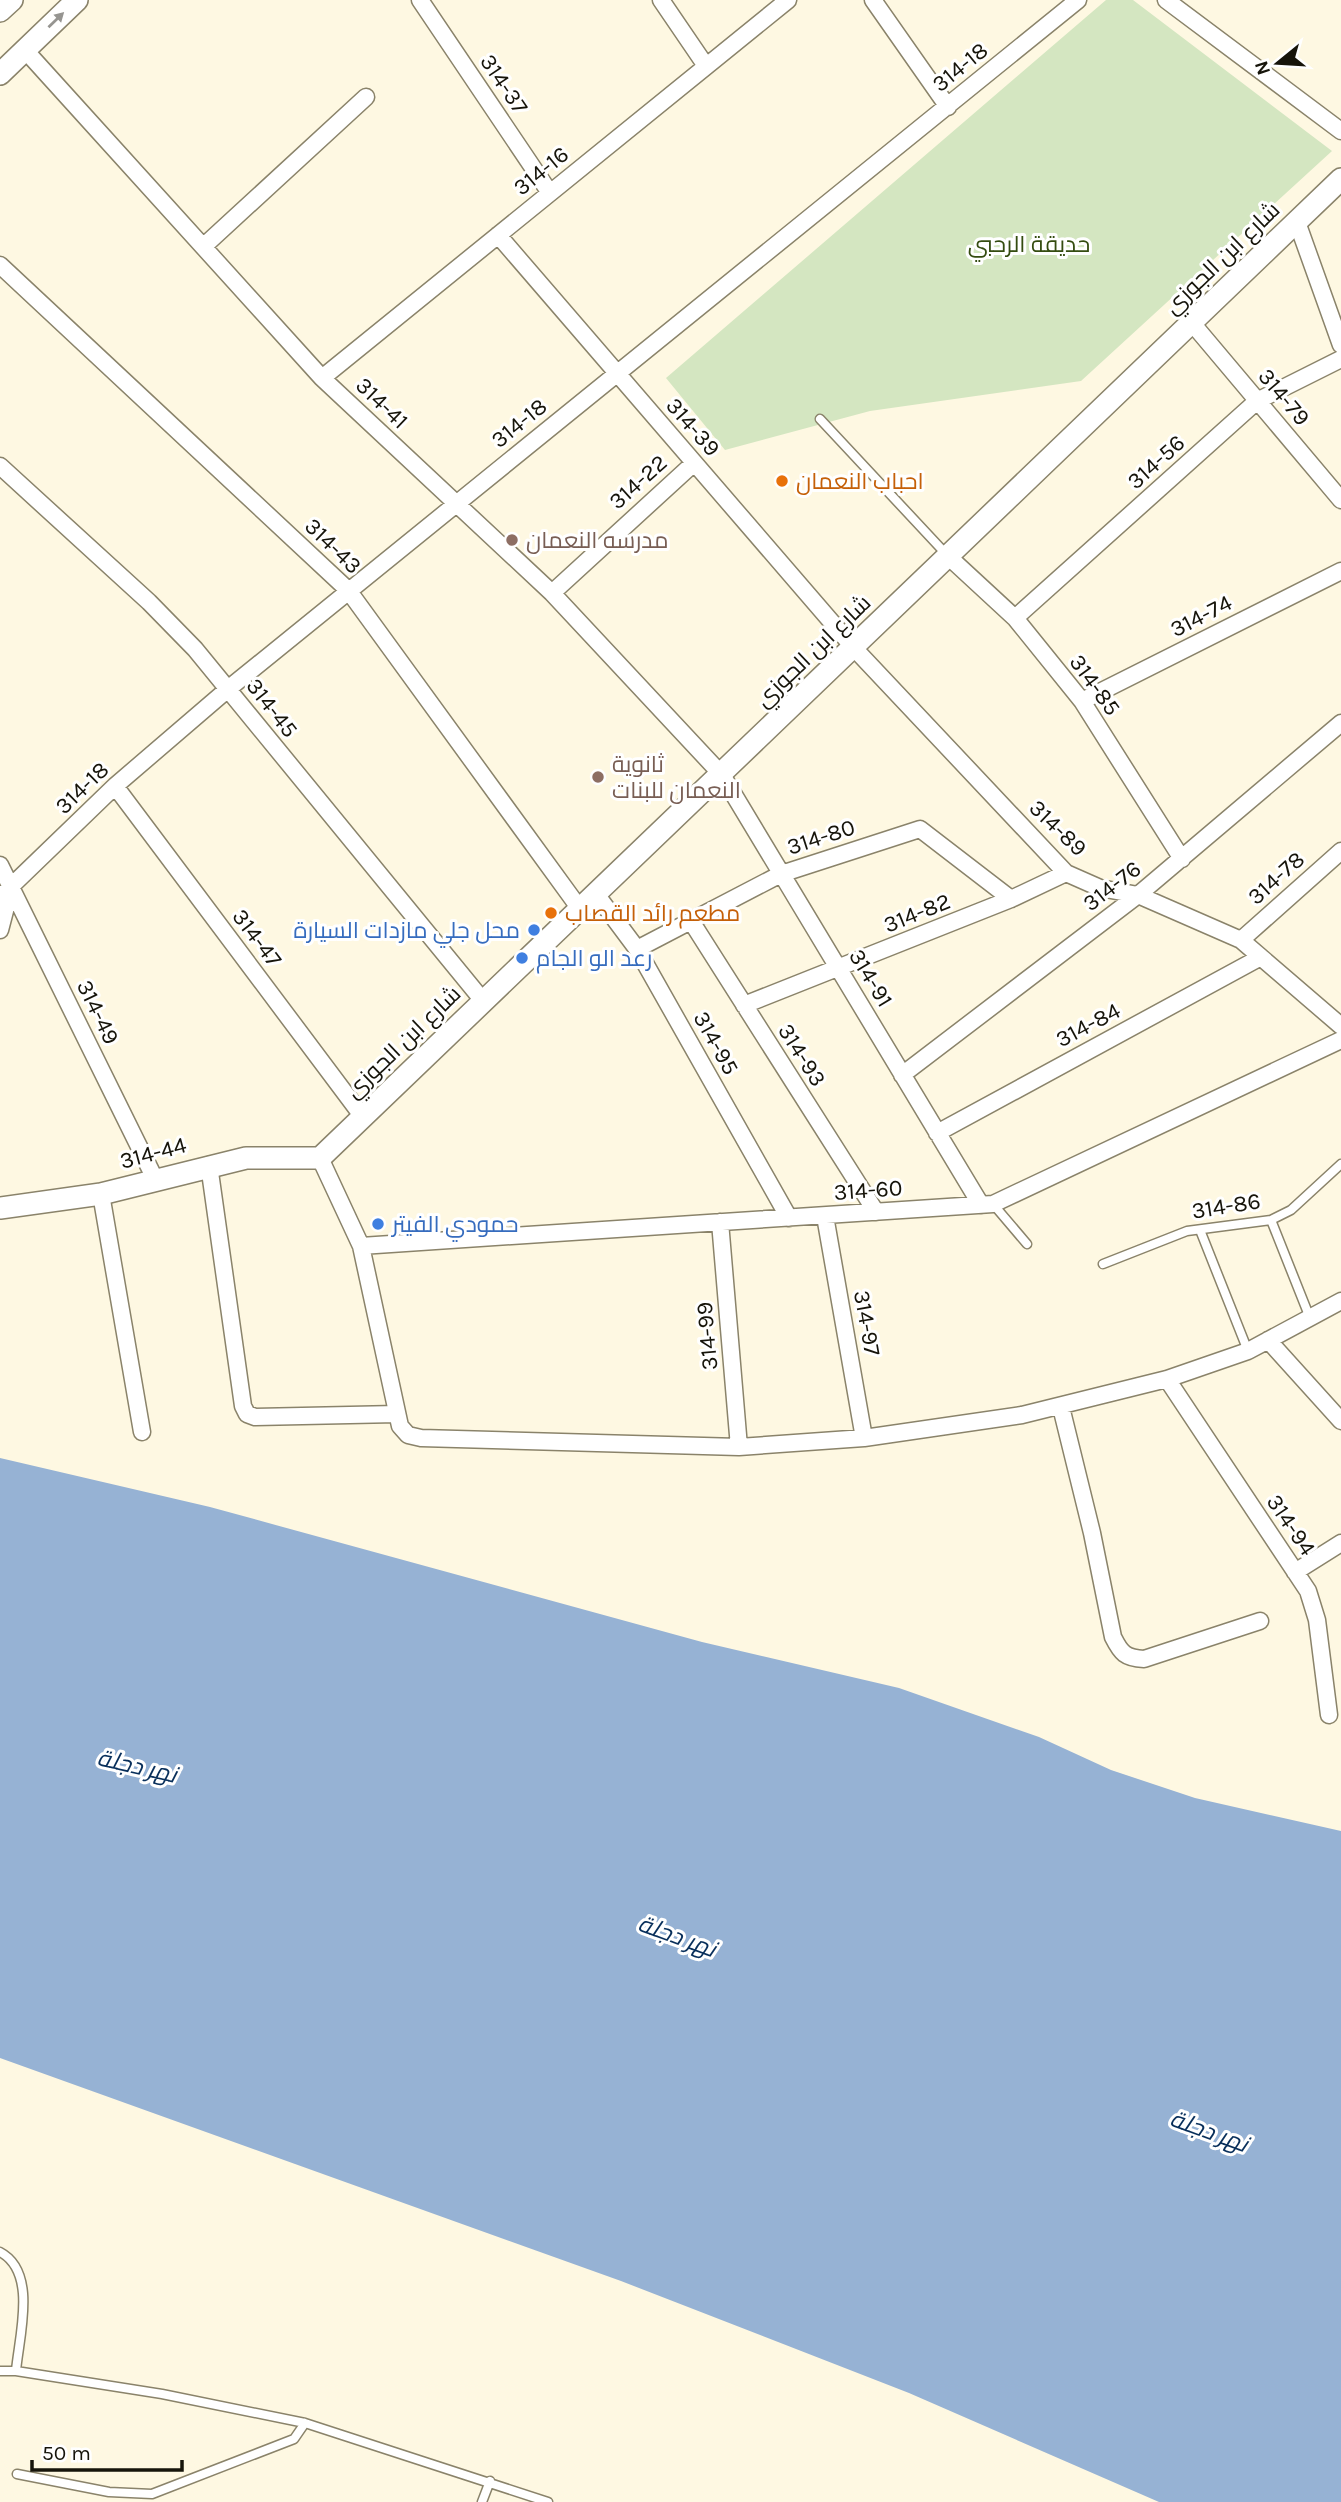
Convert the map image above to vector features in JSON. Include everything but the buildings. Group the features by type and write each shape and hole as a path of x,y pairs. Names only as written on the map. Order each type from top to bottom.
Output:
{"street":[{"path":"0,11 12,0"},
{"path":"0,74 77,0"},
{"name":"314-37","path":"420,0 550,193"},
{"path":"662,0 706,66"},
{"name":"314-16","path":"322,378 788,0"},
{"path":"873,0 948,107"},
{"name":"314-18","path":"6,892 116,786 228,689 1078,0"},
{"path":"1166,0 1341,131"},
{"name":"314-41","path":"25,50 322,378 552,593 722,775"},
{"path":"204,246 366,97"},
{"name":"شارع ابن الجوزي","path":"320,1158 1341,179"},
{"path":"1297,222 1341,345"},
{"name":"314-39","path":"498,235 854,648"},
{"name":"314-43","path":"0,265 348,590 580,909"},
{"name":"314-79","path":"1192,323 1339,493"},
{"name":"314-56","path":"1015,618 1258,401 1341,359"},
{"name":"314-22","path":"552,593 694,463"},
{"name":"314-45","path":"0,466 149,602 228,689 484,1002"},
{"name":"314-85","path":"949,557 1015,618 1082,701 1182,859"},
{"name":"314-74","path":"1082,701 1341,571"},
{"name":"314-89","path":"854,648 1066,873 1100,888 1138,895 1241,940 1341,1026"},
{"name":"314-76","path":"902,1075 1138,895 1341,723"},
{"name":"314-91","path":"722,775 937,1133 987,1205"},
{"name":"314-47","path":"116,786 363,1117"},
{"name":"314-80","path":"637,949 782,874 919,828 1011,900"},
{"name":"314-78","path":"1241,940 1341,850"},
{"name":"314-49","path":"0,865 6,892 155,1179"},
{"name":"314-82","path":"744,1006 1011,900 1066,873"},
{"path":"0,930 6,892"},
{"name":"314-95","path":"596,894 637,949 789,1218"},
{"name":"314-93","path":"691,921 876,1212"},
{"name":"314-84","path":"937,1133 1261,957"},
{"name":"314-60","path":"361,1246 987,1205 1341,1040"},
{"name":"314-44","path":"0,1208 102,1194 209,1165 246,1158 320,1158"},
{"path":"320,1158 361,1246 400,1426 408,1434 421,1438 739,1447 864,1438 1061,1407 1167,1379 1248,1351 1341,1301"},
{"path":"209,1165 243,1406 247,1414 255,1418 397,1414"},
{"path":"102,1194 142,1432"},
{"name":"314-97","path":"825,1216 864,1438"},
{"name":"314-99","path":"720,1222 739,1447"},
{"path":"1268,1340 1341,1422"},
{"name":"314-94","path":"1167,1379 1314,1604 1329,1715"},
{"path":"1061,1407 1092,1533 1113,1637 1121,1652 1129,1658 1144,1659 1260,1621"},
{"path":"1295,1572 1341,1543"}],"lane":[{"path":"820,419 949,557"},
{"name":"314-86","path":"1102,1264 1187,1231 1271,1220 1291,1210 1341,1164"},
{"path":"987,1205 1027,1244"},
{"path":"1271,1220 1311,1318"},
{"path":"1200,1230 1248,1351"},
{"path":"0,2252 19,2269 23,2287 16,2371"},
{"path":"0,2371 16,2371 162,2394 305,2423 548,2502"},
{"path":"16,2474 109,2492 152,2494 294,2439 305,2423"},
{"path":"482,2502 490,2481"}],"green space":[{"name":"حديقة الرحبي","path":"1106,0 1133,0 1332,151 1081,381 870,411 725,450 666,378"}],"water":[{"name":"نهر دجلة","path":"0,1458 210,1507 702,1642 899,1688 1039,1737 1111,1770 1195,1798 1341,1831 1341,2502 1159,2502 909,2393 621,2281 0,2058"}],"place":[{"name":"احباب النعمان","path":"782,481"},
{"name":"مدرسه النعمان","path":"512,540"},
{"name":"ثانوية النعمان للبنات","path":"598,777"},
{"name":"مطعم رائد القصاب","path":"551,913"},
{"name":"محل جلي مازدات السيارة","path":"534,930"},
{"name":"رعد الو الجام","path":"522,958"},
{"name":"حمودي الفيتر","path":"378,1224"}]}
